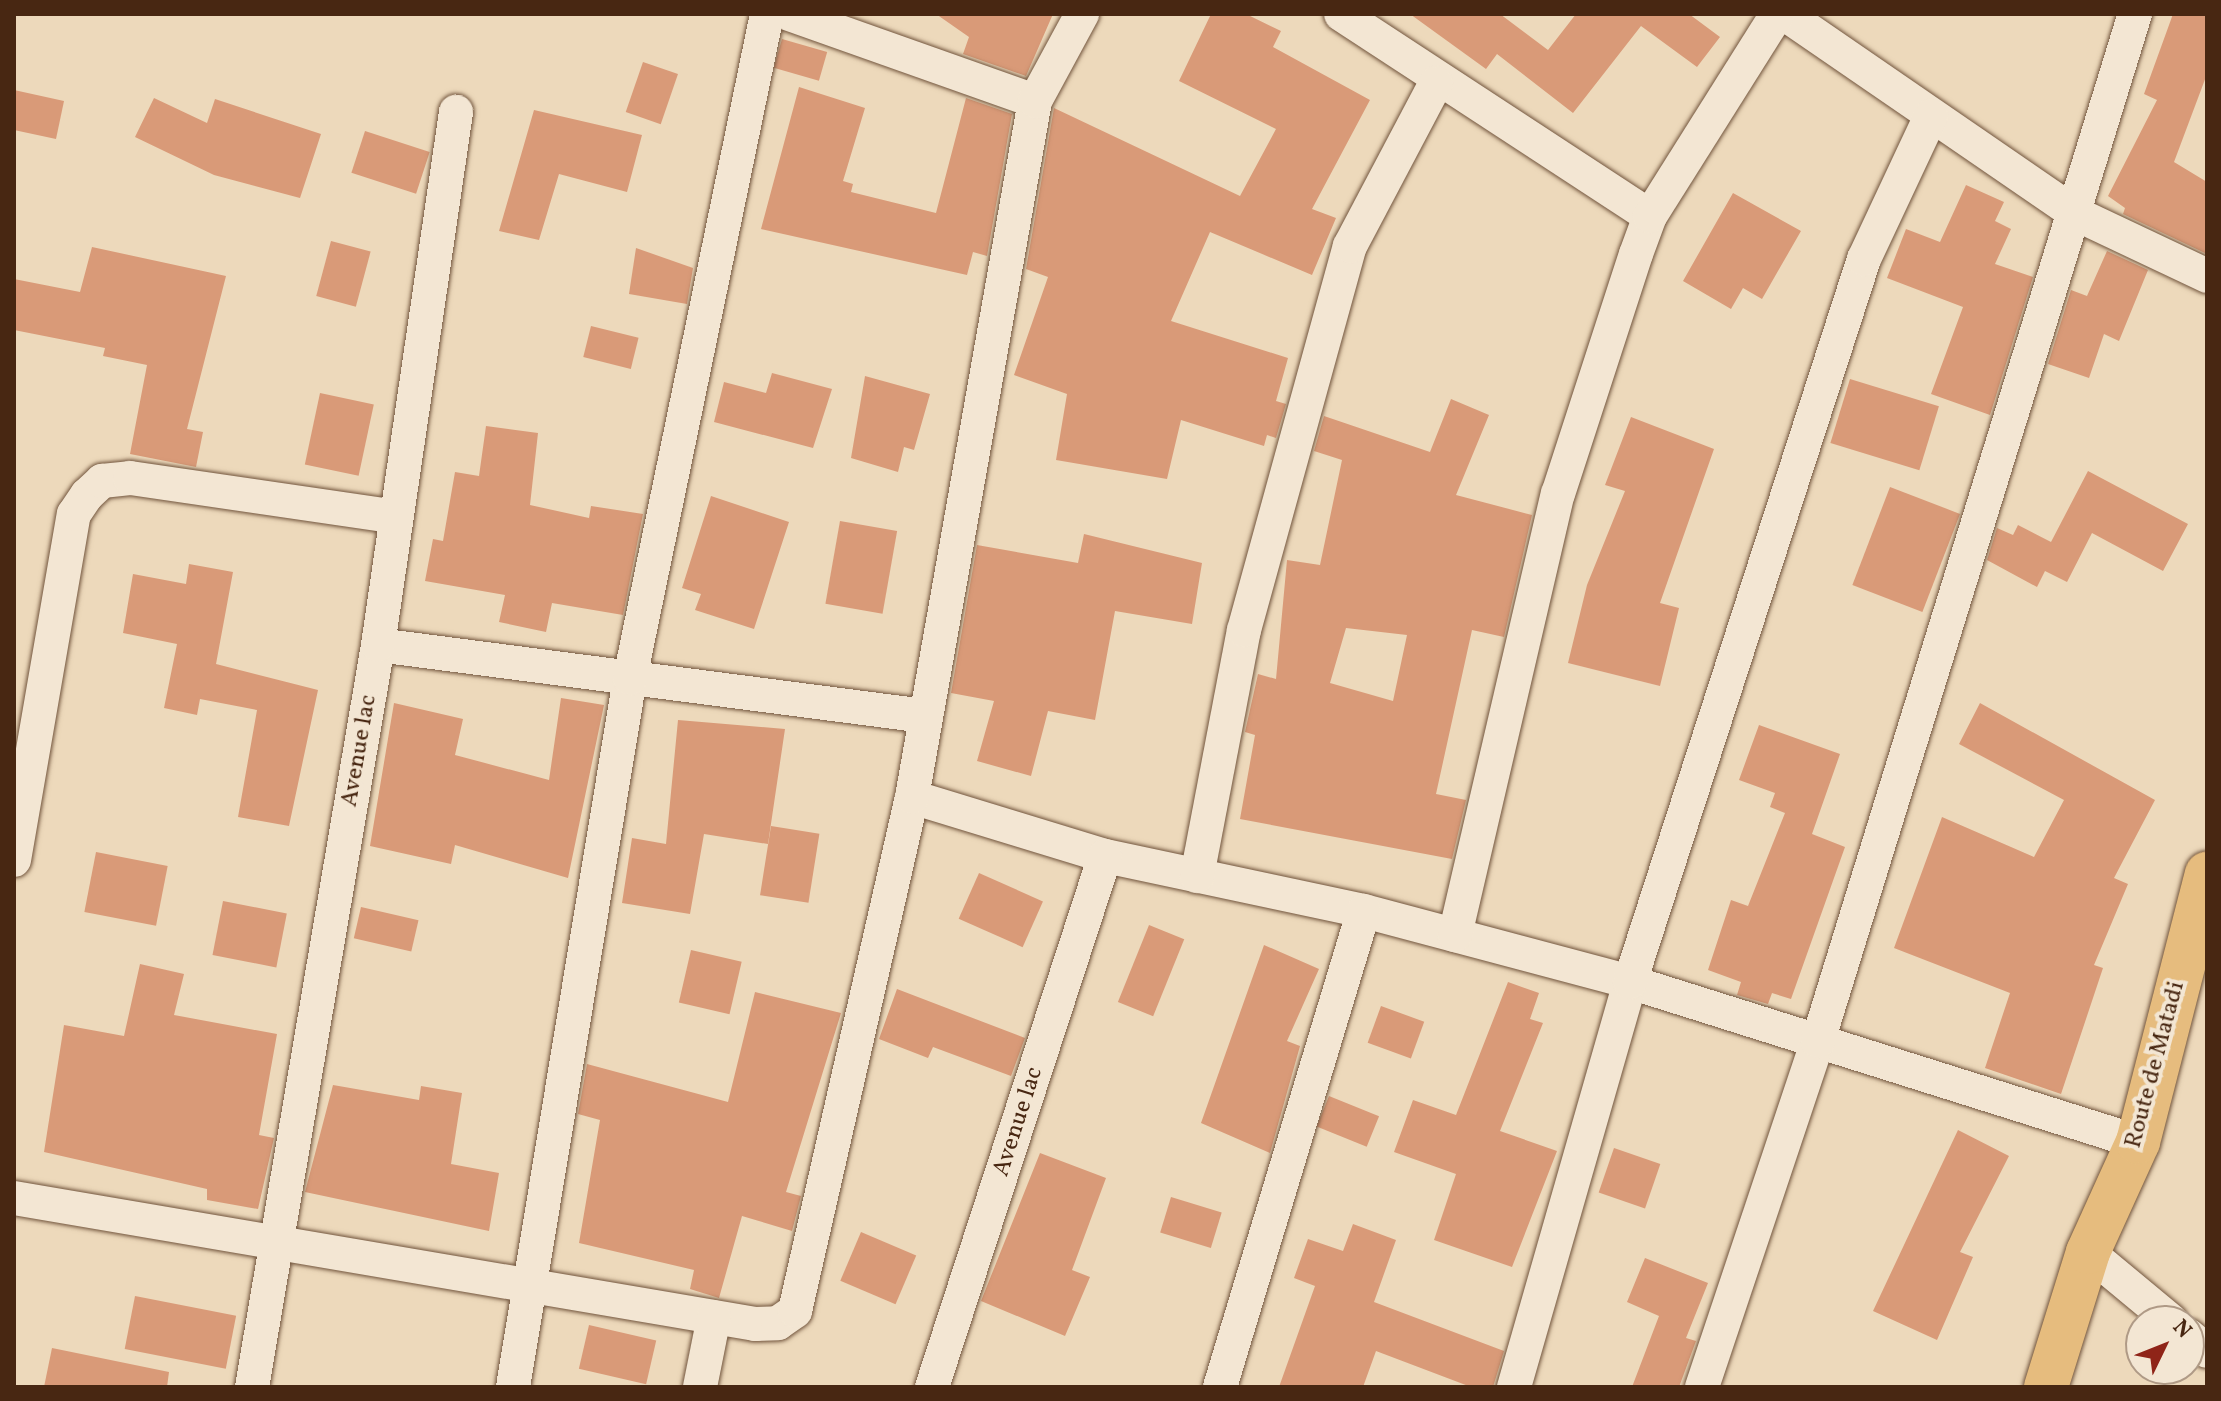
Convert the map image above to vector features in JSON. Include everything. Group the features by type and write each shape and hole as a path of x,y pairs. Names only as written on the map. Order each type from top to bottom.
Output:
{"main road":[{"name":"Route de Matadi","path":"2046,1387 2088,1252 2138,1142 2207,874"}],"street":[{"path":"513,1387 630,678 767,14"},
{"path":"789,14 1035,101"},
{"path":"14,1198 277,1240 714,1317 778,1323 795,1311 912,797 1035,101 1082,14"},
{"path":"1341,14 1436,83 1650,216"},
{"path":"1455,935 1558,494 1650,216 1777,14"},
{"path":"1785,14 2076,214 2207,276"},
{"path":"1702,1387 1818,1041 2076,214 2135,14"},
{"path":"1197,876 1244,630 1350,246 1436,83"},
{"name":"Avenue lac","path":"252,1387 378,645 456,112"},
{"path":"1514,1387 1630,982 1864,259 1931,116"},
{"path":"14,860 74,514 102,481 130,478 396,517"},
{"path":"378,645 925,716"},
{"path":"912,797 1105,856 1364,911 1630,982 2138,1142"},
{"name":"Avenue lac","path":"932,1387 1105,856"},
{"path":"1220,1387 1364,911"},
{"path":"2088,1252 2152,1305"},
{"path":"700,1387 714,1317"}],"building":[{"path":"936,14 1053,14 1026,76 963,54 969,37"},
{"path":"1211,14 1246,14 1281,31 1273,47 1370,100 1312,209 1336,218 1312,275 1210,232 1171,321 1288,358 1276,401 1286,404 1276,438 1267,435 1264,446 1181,420 1167,479 1056,460 1067,394 1014,375 1048,277 1026,269 1054,108 1240,196 1276,129 1179,81"},
{"path":"1410,14 1500,14 1548,50 1576,14 1689,14 1720,37 1697,67 1641,26 1573,113 1497,54 1486,69"},
{"path":"2173,14 2207,14 2207,74 2174,162 2207,182 2207,254 2123,214 2125,208 2108,196 2157,100 2144,94"},
{"path":"782,39 827,52 819,81 774,68"},
{"path":"643,62 678,74 661,124 626,112"},
{"path":"799,87 865,108 843,181 853,184 851,192 936,213 966,98 1012,114 987,256 973,252 967,275 761,229"},
{"path":"14,90 64,101 56,139 14,130"},
{"path":"154,98 207,123 215,99 321,134 300,198 214,175 135,137"},
{"path":"534,110 642,135 627,192 559,174 539,240 499,231"},
{"path":"365,131 430,152 416,194 351,173"},
{"path":"1966,185 2004,202 1995,221 2011,229 1995,264 2033,277 1990,415 1931,394 1963,307 1887,278 1906,229 1940,242"},
{"path":"1733,193 1801,231 1762,299 1743,288 1731,309 1683,281"},
{"path":"331,241 371,252 356,307 316,296"},
{"path":"92,247 226,276 187,429 203,432 196,467 130,454 147,365 103,356 105,348 14,330 14,279 80,292"},
{"path":"636,248 693,268 687,304 629,294"},
{"path":"2107,251 2148,270 2119,341 2104,334 2089,378 2048,364 2071,290 2087,296"},
{"path":"591,326 639,338 631,369 583,357"},
{"path":"772,373 832,389 813,448 714,422 724,382 766,393"},
{"path":"865,376 930,394 914,450 904,447 898,472 851,458"},
{"path":"1850,379 1939,406 1919,470 1830,443"},
{"path":"320,393 374,404 359,476 305,464"},
{"path":"1451,399 1489,415 1456,495 1532,515 1504,637 1472,630 1436,794 1466,800 1452,859 1240,819 1255,735 1245,732 1258,674 1276,679 1287,560 1320,565 1342,460 1314,451 1324,416 1430,452","holes":["1346,628 1407,635 1393,701 1330,683"]},
{"path":"1631,417 1714,449 1660,603 1679,608 1660,686 1568,663 1587,585 1625,491 1605,485"},
{"path":"486,426 538,433 530,505 589,518 591,506 643,514 623,615 552,603 546,632 499,622 505,595 425,581 433,539 443,541 455,472 479,476"},
{"path":"2088,471 2188,524 2163,571 2092,533 2067,582 2045,571 2037,587 1987,560 1997,528 2013,535 2018,525 2051,542"},
{"path":"1890,487 1960,514 1922,612 1852,585"},
{"path":"711,496 789,522 754,629 695,610 701,594 682,588"},
{"path":"840,521 897,531 883,614 825,604"},
{"path":"1084,534 1202,563 1192,624 1115,611 1095,720 1048,711 1031,776 977,761 994,701 951,693 977,545 1078,563"},
{"path":"189,564 233,572 216,664 318,690 289,826 238,817 257,710 200,699 197,715 164,708 177,644 123,633 133,574 186,584"},
{"path":"561,698 604,705 568,878 455,845 451,864 370,846 394,703 463,719 455,755 549,780"},
{"path":"1980,703 2155,800 2114,878 2128,884 2094,965 2103,968 2061,1094 1985,1068 2010,993 1894,948 1942,817 2034,857 2064,800 1959,744"},
{"path":"678,720 785,729 768,844 704,834 690,914 622,903 632,838 666,844"},
{"path":"1759,725 1840,754 1812,834 1845,847 1791,999 1772,993 1768,1004 1737,995 1741,982 1708,970 1731,900 1748,906 1785,813 1770,807 1775,793 1739,780"},
{"path":"771,826 819,834 808,903 760,895"},
{"path":"96,852 168,866 156,926 84,912"},
{"path":"979,873 1043,901 1023,947 959,919"},
{"path":"223,901 287,913 276,967 213,955"},
{"path":"361,907 418,920 411,951 354,938"},
{"path":"1149,925 1184,939 1153,1016 1118,1002"},
{"path":"1264,945 1319,969 1287,1041 1300,1046 1270,1153 1201,1123"},
{"path":"691,950 742,962 730,1014 679,1003"},
{"path":"140,964 184,974 174,1015 277,1034 259,1135 274,1138 258,1209 207,1200 207,1189 44,1152 64,1025 124,1036"},
{"path":"1508,982 1539,993 1530,1019 1543,1023 1500,1131 1557,1151 1512,1267 1434,1240 1456,1174 1394,1152 1413,1100 1456,1115"},
{"path":"897,989 1025,1038 1011,1076 933,1047 928,1058 879,1039"},
{"path":"755,992 841,1013 786,1192 801,1196 792,1231 742,1216 719,1298 690,1289 694,1270 579,1243 600,1120 578,1114 587,1064 728,1102"},
{"path":"1381,1006 1424,1022 1411,1058 1368,1043"},
{"path":"333,1085 419,1100 421,1086 462,1093 451,1164 499,1173 489,1231 305,1192"},
{"path":"1329,1096 1379,1116 1367,1147 1317,1127"},
{"path":"1958,1130 2009,1156 1960,1252 1973,1257 1937,1340 1873,1311"},
{"path":"1614,1148 1660,1164 1645,1208 1599,1192"},
{"path":"1040,1153 1106,1178 1072,1270 1090,1277 1065,1336 981,1301"},
{"path":"1171,1197 1222,1212 1211,1248 1160,1232"},
{"path":"1353,1224 1396,1240 1374,1302 1504,1351 1493,1387 1471,1387 1376,1351 1363,1387 1279,1387 1315,1286 1294,1278 1308,1239 1343,1251"},
{"path":"861,1232 916,1255 896,1304 840,1281"},
{"path":"1645,1258 1708,1283 1686,1338 1696,1341 1679,1387 1632,1387 1659,1316 1627,1302"},
{"path":"135,1296 236,1316 226,1369 125,1349"},
{"path":"589,1325 656,1341 646,1384 579,1369"},
{"path":"52,1348 169,1372 167,1387 44,1387"}]}
